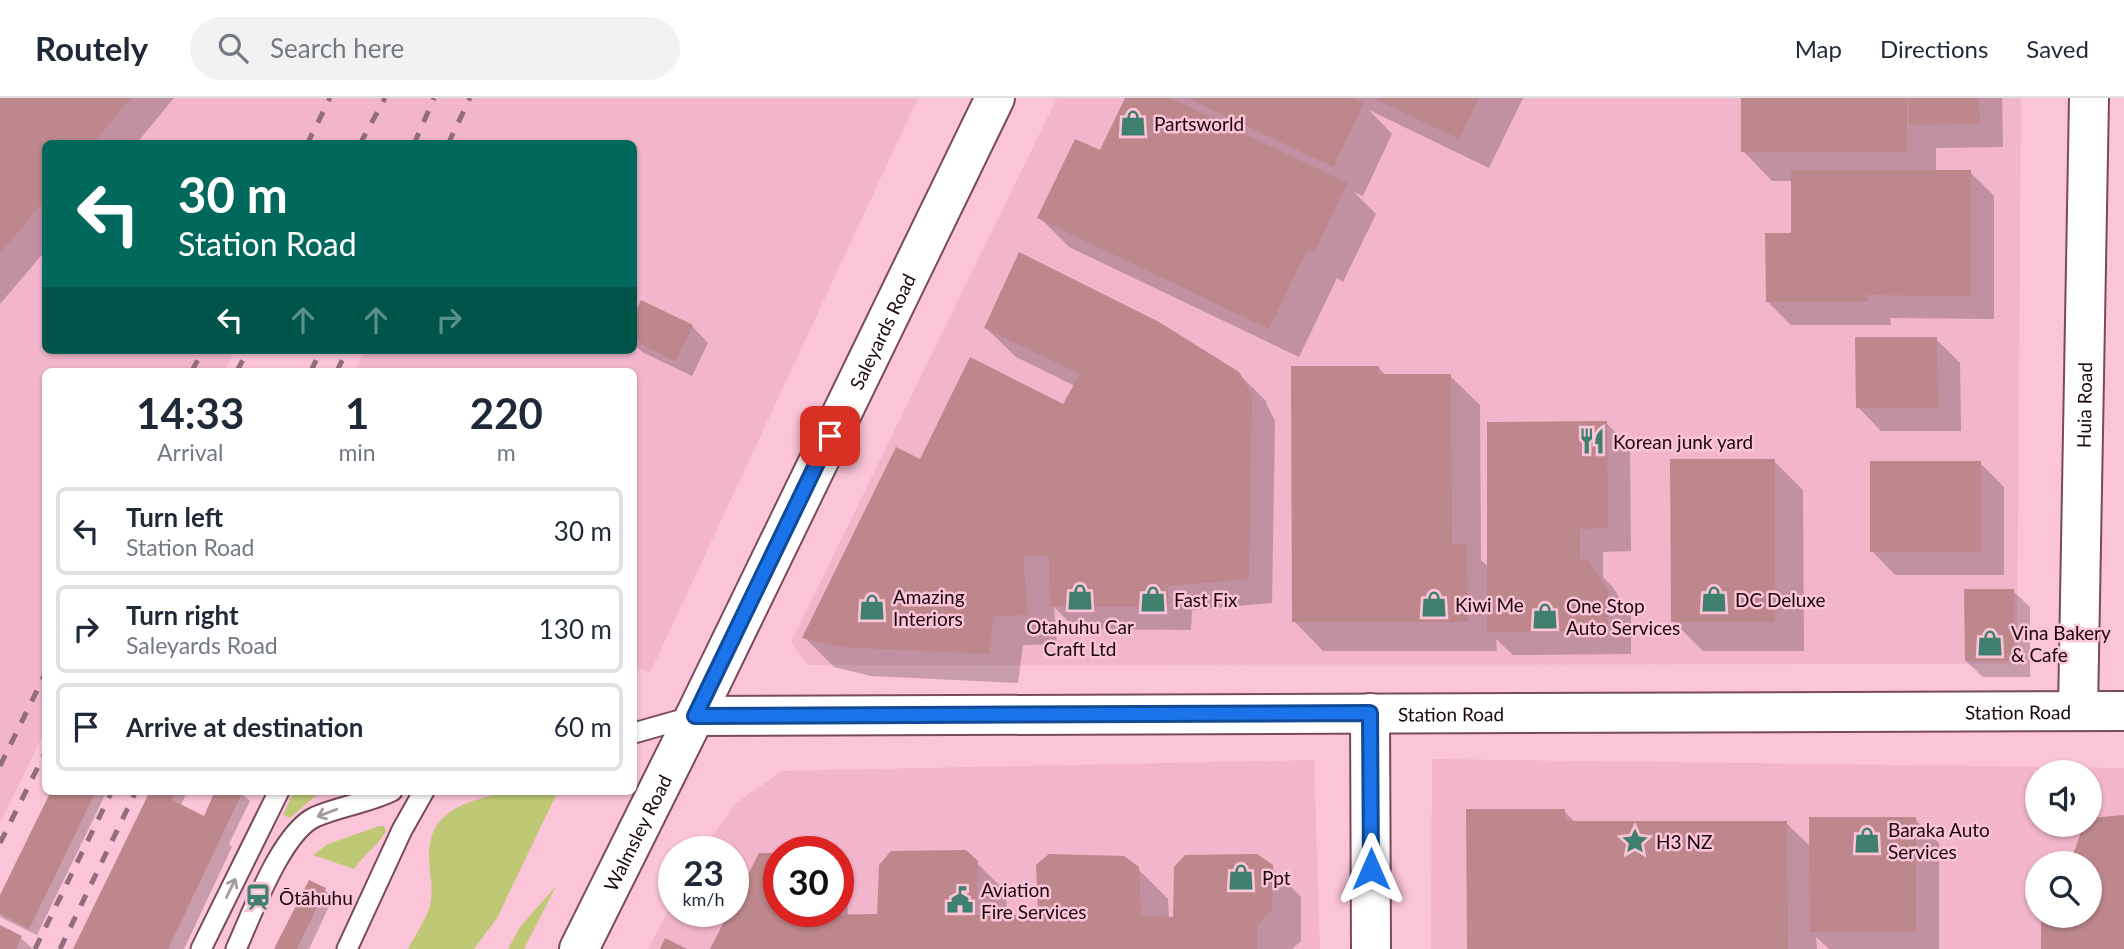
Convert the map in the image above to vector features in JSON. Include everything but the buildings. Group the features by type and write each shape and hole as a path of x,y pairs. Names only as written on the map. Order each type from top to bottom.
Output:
{"street":[{"name":"Saleyards Road","path":"695,716 995,98"},
{"name":"Huia Road","path":"2078,711 2089,98"},
{"name":"Station Road","path":"695,716 2124,711"},
{"path":"1370,713 1370,949"},
{"name":"Walmsley Road","path":"579,949 695,716"}],"lane":[{"path":"637,732 695,716"},
{"path":"201,949 277,795"},
{"path":"236,949 283,850 295,831 313,818 380,795"},
{"path":"347,949 402,830 422,795"}],"shaded area":[{"path":"0,98 918,98 650,673 637,667 637,368 356,368 363,354 637,354 637,140 42,140 42,354 233,354 226,368 42,368 42,737 0,823"},
{"path":"1057,98 2021,98 2017,664 808,665 791,642"},
{"path":"1432,759 2025,767 2025,837 2102,837 2102,768 2124,768 2124,949 1431,949"},
{"path":"1314,760 1320,949 648,949 660,927 749,927 749,836 712,836 736,803 782,771"}],"green space":[{"path":"292,795 316,795 290,818 283,815"},
{"path":"494,795 556,795 497,918 474,949 408,949 430,906 432,889 429,857 436,827 454,809"},
{"path":"384,826 386,831 354,869 313,855 328,844"},
{"path":"556,886 524,949 508,949 520,927"}],"railway":[{"path":"309,140 330,98"},
{"path":"362,140 385,98"},
{"path":"416,140 434,98"},
{"path":"450,140 470,98"},
{"path":"194,368 201,354"},
{"path":"239,368 246,354"},
{"path":"312,368 319,354"},
{"path":"338,368 345,354"},
{"path":"0,766 42,680"},
{"path":"0,843 42,759"},
{"path":"35,949 110,795"},
{"path":"60,949 134,795"}],"place":[{"name":"Partsworld","path":"1133,123"},
{"name":"Korean junk yard","path":"1592,441"},
{"name":"Otahuhu Car Craft Ltd","path":"1080,597"},
{"name":"Fast Fix","path":"1153,599"},
{"name":"DC Deluxe","path":"1714,599"},
{"name":"Kiwi Me","path":"1434,604"},
{"name":"Amazing Interiors","path":"872,607"},
{"name":"One Stop Auto Services","path":"1545,616"},
{"name":"Vina Bakery & Cafe","path":"1990,643"},
{"name":"Baraka Auto Services","path":"1867,840"},
{"name":"H3 NZ","path":"1635,841"},
{"name":"Ppt","path":"1241,877"},
{"name":"Ōtāhuhu","path":"258,897"},
{"name":"Aviation Fire Services","path":"960,900"}],"route":[{"path":"830,436 695,716 1370,713 1371,869"}]}
